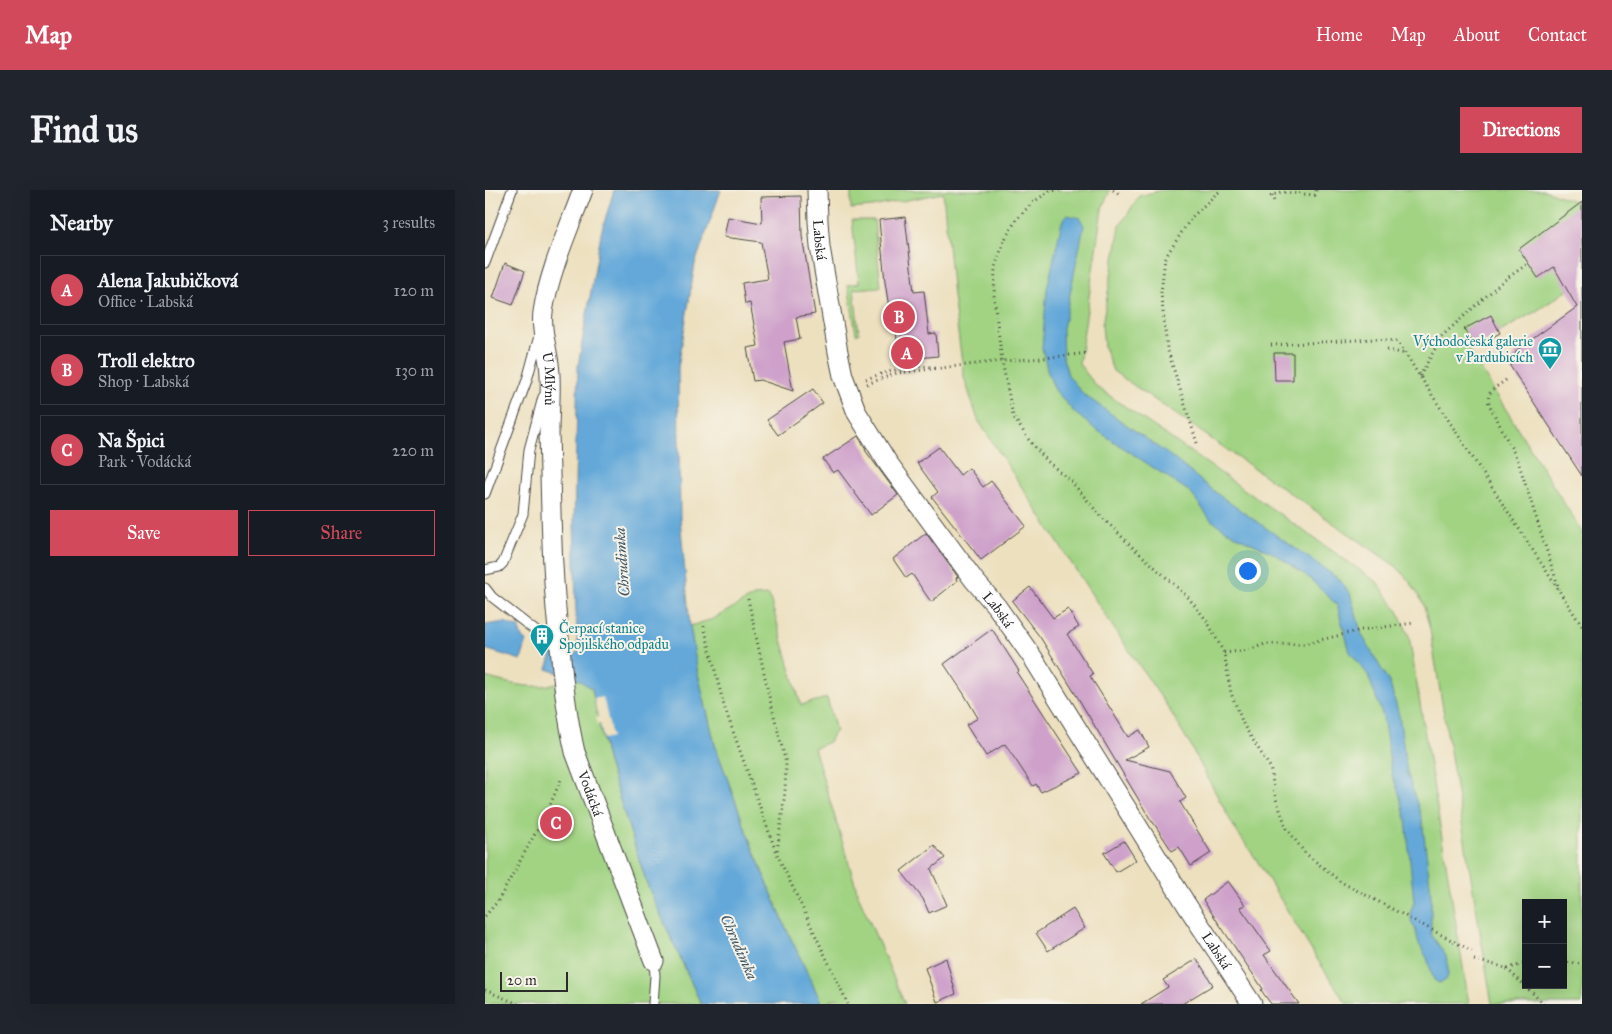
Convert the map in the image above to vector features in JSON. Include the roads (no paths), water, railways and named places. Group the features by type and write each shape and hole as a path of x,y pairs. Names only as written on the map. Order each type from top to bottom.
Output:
{"street":[{"name":"U Mlýnů","path":"553,575 549,432 550,374 543,337 543,312 549,286 583,190"},
{"name":"Labská","path":"817,190 820,247 838,352 847,391 868,432 888,463 974,580 997,607 1033,658 1188,907 1252,1004"},
{"name":"Vodácká","path":"553,575 562,677 575,752 654,961"}],"lane":[{"path":"485,263 512,190"},
{"path":"485,494 527,380 543,324"},
{"path":"485,570 499,567 503,563 520,523 524,505 529,450 550,374"},
{"path":"485,588 492,597 537,632"},
{"name":"Vodácká","path":"653,1004 654,961"}],"water":[{"name":"Chrudimka","path":"614,190 721,190 695,264 678,368 680,518 690,626 698,674 715,745 751,844 786,928 822,1004 701,1004 648,887 607,760 592,689 579,680 547,669 553,651 575,654 578,652 574,522 578,366 601,233"},
{"path":"1067,215 1080,218 1084,226 1062,333 1063,358 1068,375 1083,394 1169,455 1220,496 1339,579 1350,593 1362,635 1390,684 1399,715 1407,772 1422,819 1431,892 1431,934 1446,956 1448,976 1445,981 1439,983 1434,980 1411,921 1411,910 1414,902 1406,819 1392,775 1383,717 1368,675 1350,652 1337,605 1308,577 1275,554 1234,535 1211,520 1190,492 1095,429 1075,413 1055,390 1048,373 1042,348 1047,289 1062,222"},
{"path":"505,622 520,627 521,636 527,641 521,660 485,649 485,625"}],"place":[{"name":"Troll elektro","path":"899,317"},
{"name":"Alena Jakubičková","path":"907,353"},
{"name":"Východočeská galerie v Pardubicích","path":"1550,370"},
{"name":"Čerpací stanice Spojilského odpadu","path":"542,657"},
{"name":"Na Špici","path":"556,823"}]}
